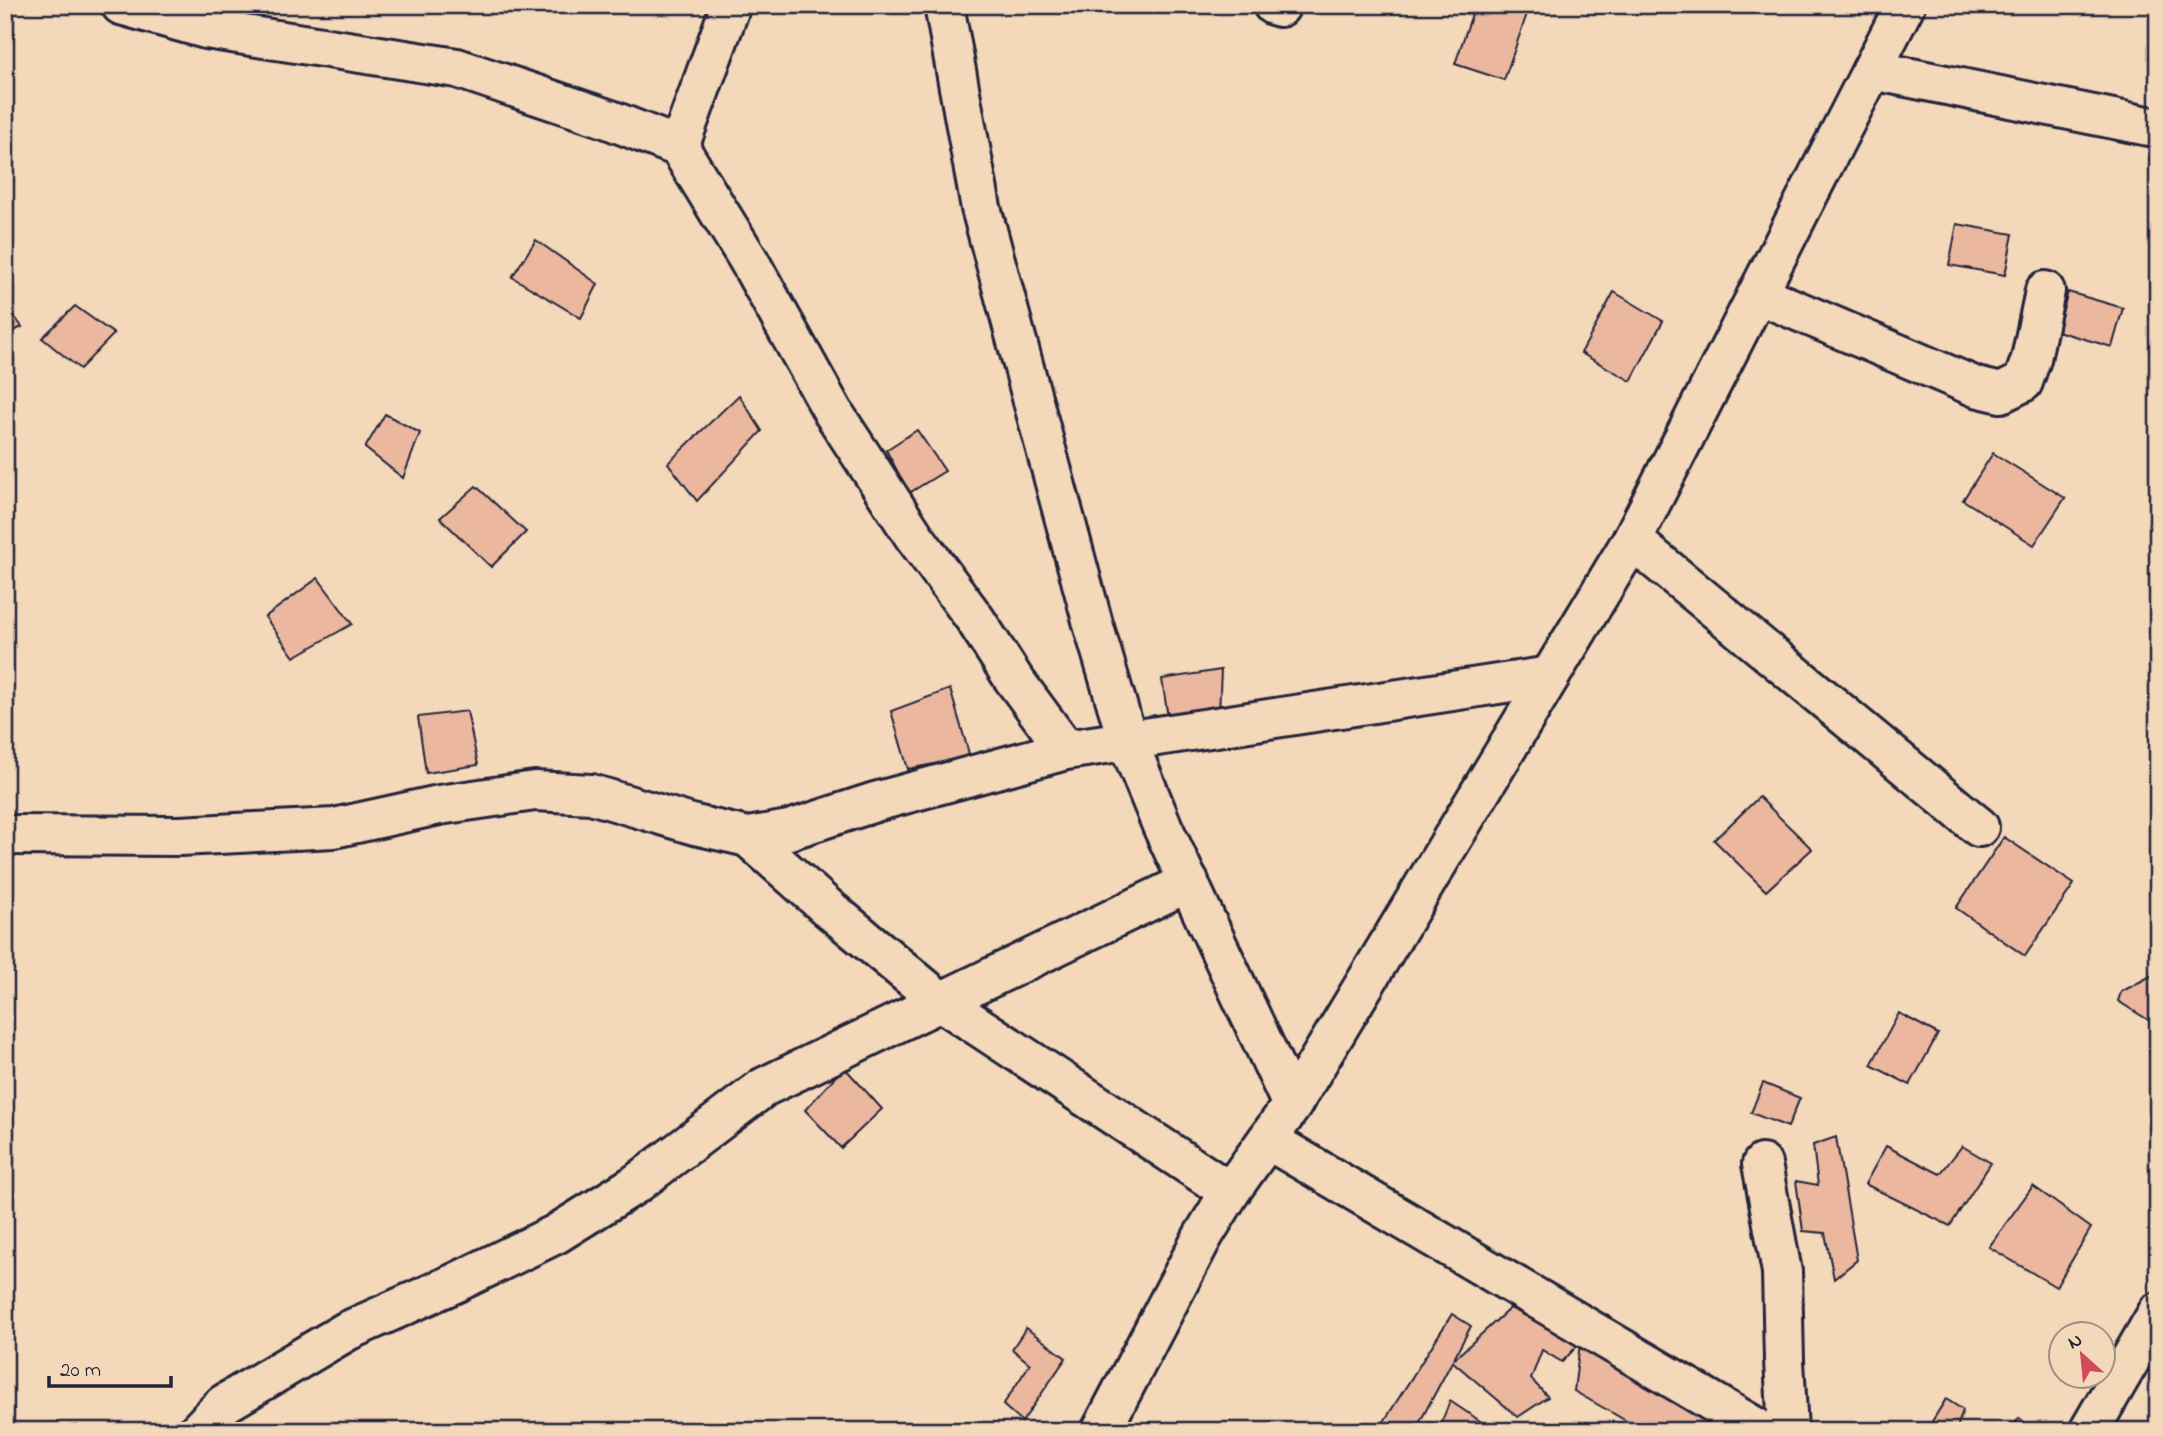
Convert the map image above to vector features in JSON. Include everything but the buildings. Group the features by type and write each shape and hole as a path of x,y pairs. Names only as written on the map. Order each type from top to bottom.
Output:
{"street":[{"path":"121,5 206,29 457,68 608,119 679,147 748,259 833,412 914,536 1066,750"},
{"path":"679,147 731,5"},
{"path":"944,5 981,208 1093,624 1128,742 1163,828 1292,1105"},
{"path":"1101,1431 1203,1236 1230,1192 1292,1105 1632,540 1905,5"},
{"path":"1872,71 2158,128"},
{"path":"1758,294 1953,378 2001,393 2023,382 2031,359 2045,291"},
{"path":"1632,540 1979,827"},
{"path":"5,835 180,836 334,828 439,805 534,791 592,794 695,825 748,837 789,830 876,802 1066,750 1550,676"},
{"path":"748,837 940,1001 1230,1192"},
{"path":"198,1431 224,1404 347,1331 556,1234 636,1184 764,1087 1189,882"},
{"path":"1268,1140 1762,1431"},
{"path":"1762,1164 1782,1272 1788,1431"},
{"path":"2089,1431 2158,1312"}]}
